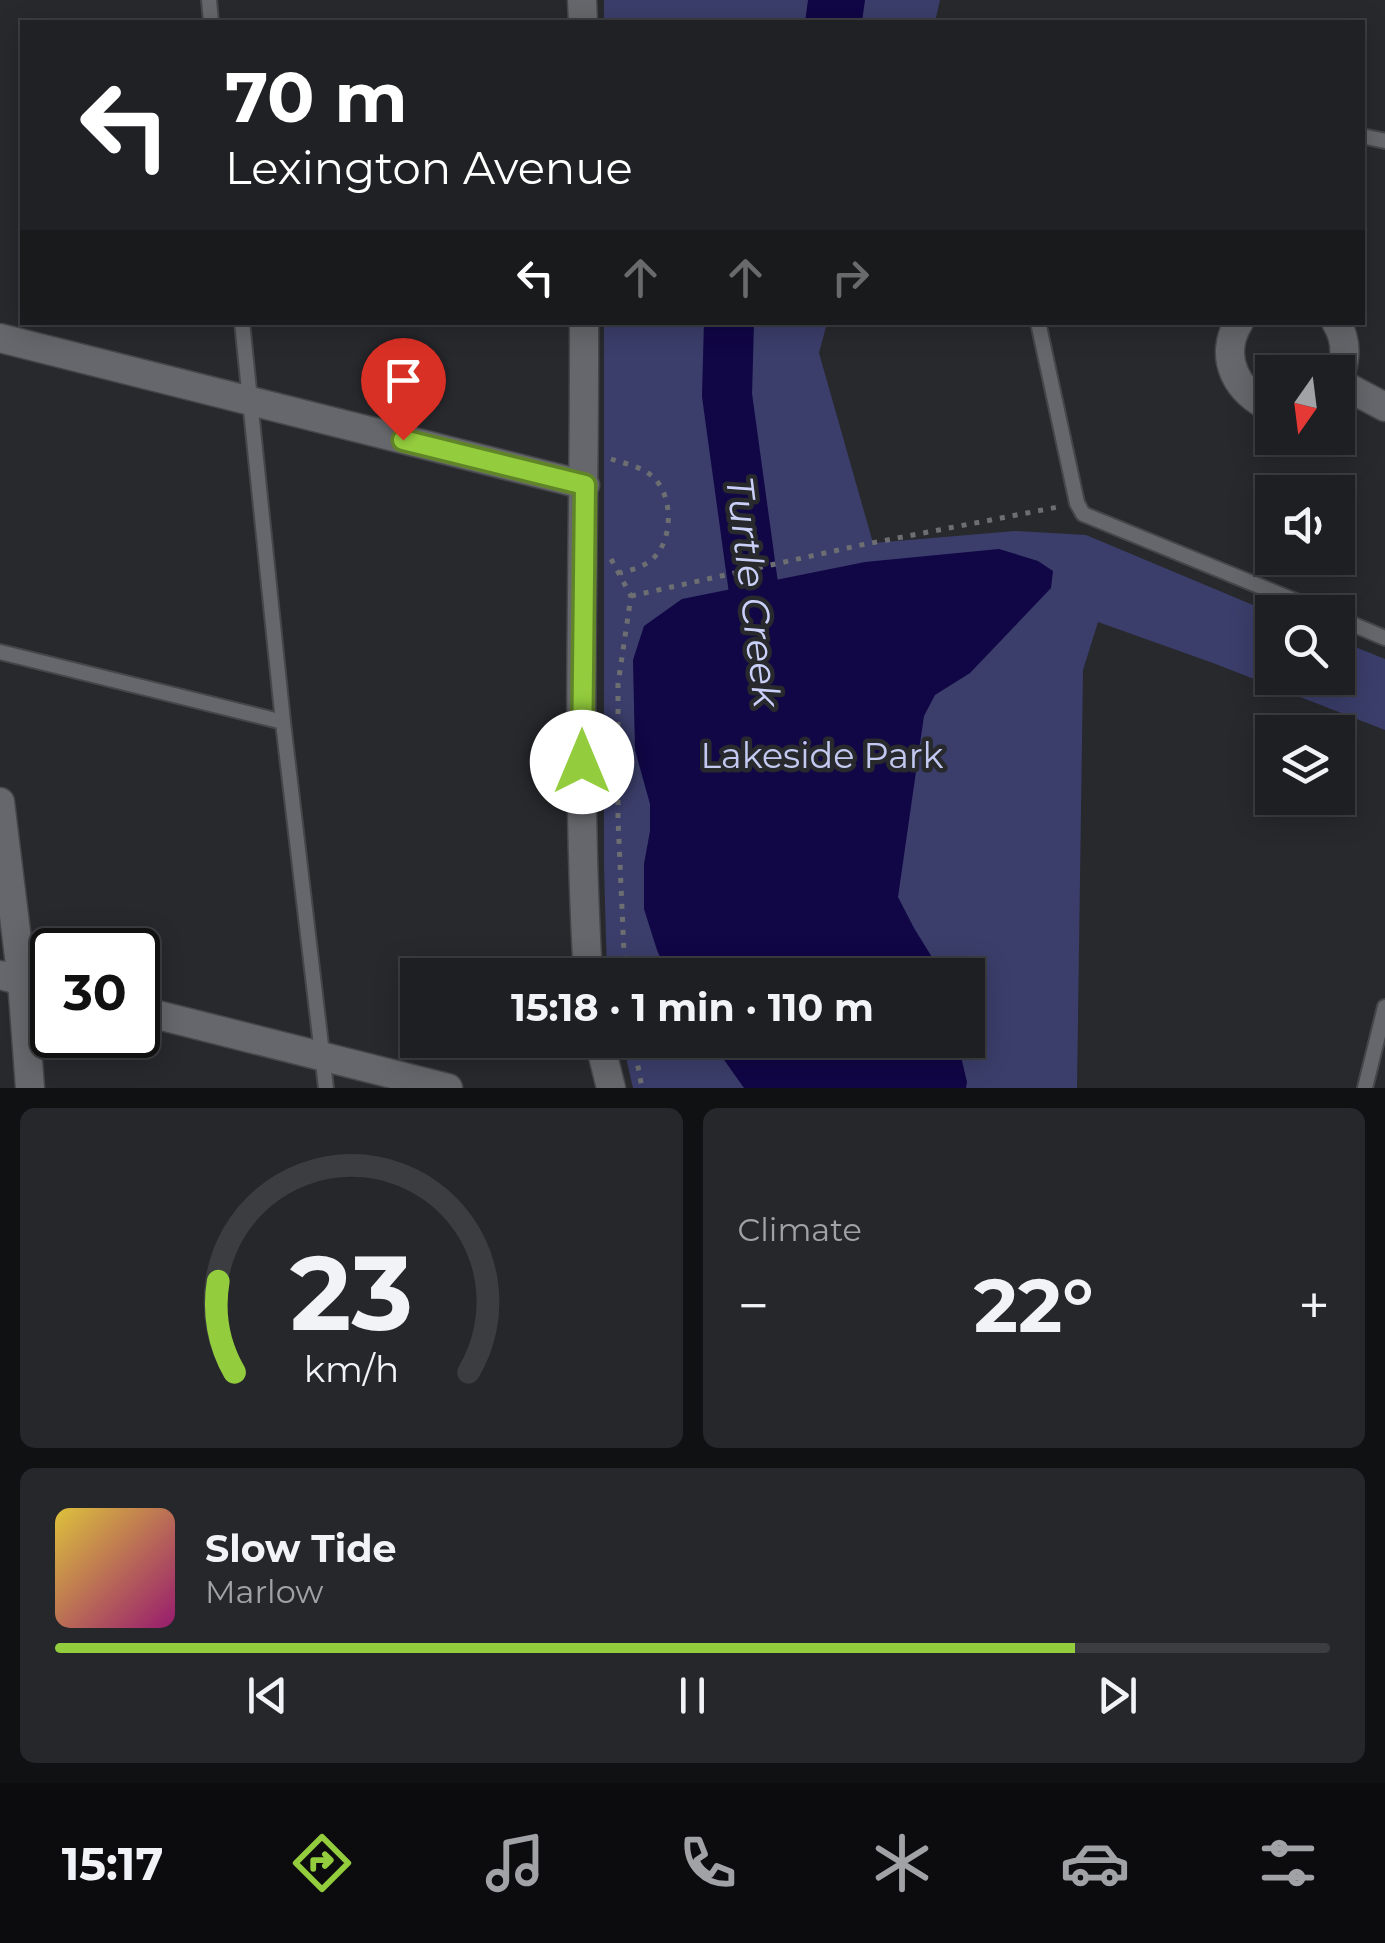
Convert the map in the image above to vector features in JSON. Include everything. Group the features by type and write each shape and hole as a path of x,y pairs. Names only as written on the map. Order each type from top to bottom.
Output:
{"street":[{"path":"584,325 581,726 587,958"},
{"path":"1238,325 1230,348 1232,367 1240,385 1255,400"},
{"path":"1337,325 1344,355"},
{"path":"0,338 585,485"},
{"path":"1355,390 1385,406"},
{"path":"0,802 11,978 30,1088"},
{"path":"160,1016 448,1088"},
{"path":"603,1058 611,1088"}],"lane":[{"path":"242,325 326,1088"},
{"path":"1039,325 1077,503 1083,514 1281,595"},
{"path":"1355,625 1385,638"},
{"path":"0,652 283,722"},
{"path":"1365,1088 1385,1007"}],"path":[{"path":"611,446 611,459 647,472 660,483 669,521 657,554 639,568 620,573"},
{"path":"631,596 1077,503"},
{"path":"609,556 631,596 618,684 618,819 624,958"},
{"path":"636,1058 642,1088"}],"green space":[{"path":"604,0 940,0 935,20 604,20"},
{"name":"Lakeside Park","path":"604,325 826,325 819,353 873,543 1015,531 1086,535 1255,606 1255,679 1098,622 1083,670 1077,1088 633,1088 626,1058 985,1058 985,958 607,958"},
{"name":"Lakeside Park","path":"1355,647 1385,659 1385,730 1355,715 1295,695 1355,695"}],"water":[{"path":"808,0 865,0 862,20 805,20"},
{"path":"999,549 1038,561 1053,571 1051,588 970,673 935,695 924,716 898,897 933,958 661,958 644,909 650,804 635,750 633,660 644,626 682,599 865,562"},
{"path":"723,1058 961,1058 967,1082 966,1088 744,1088"}],"waterway":[{"name":"Turtle Creek","path":"729,325 727,395 762,650"}],"route":[{"path":"403,440 585,485 582,762"}]}
